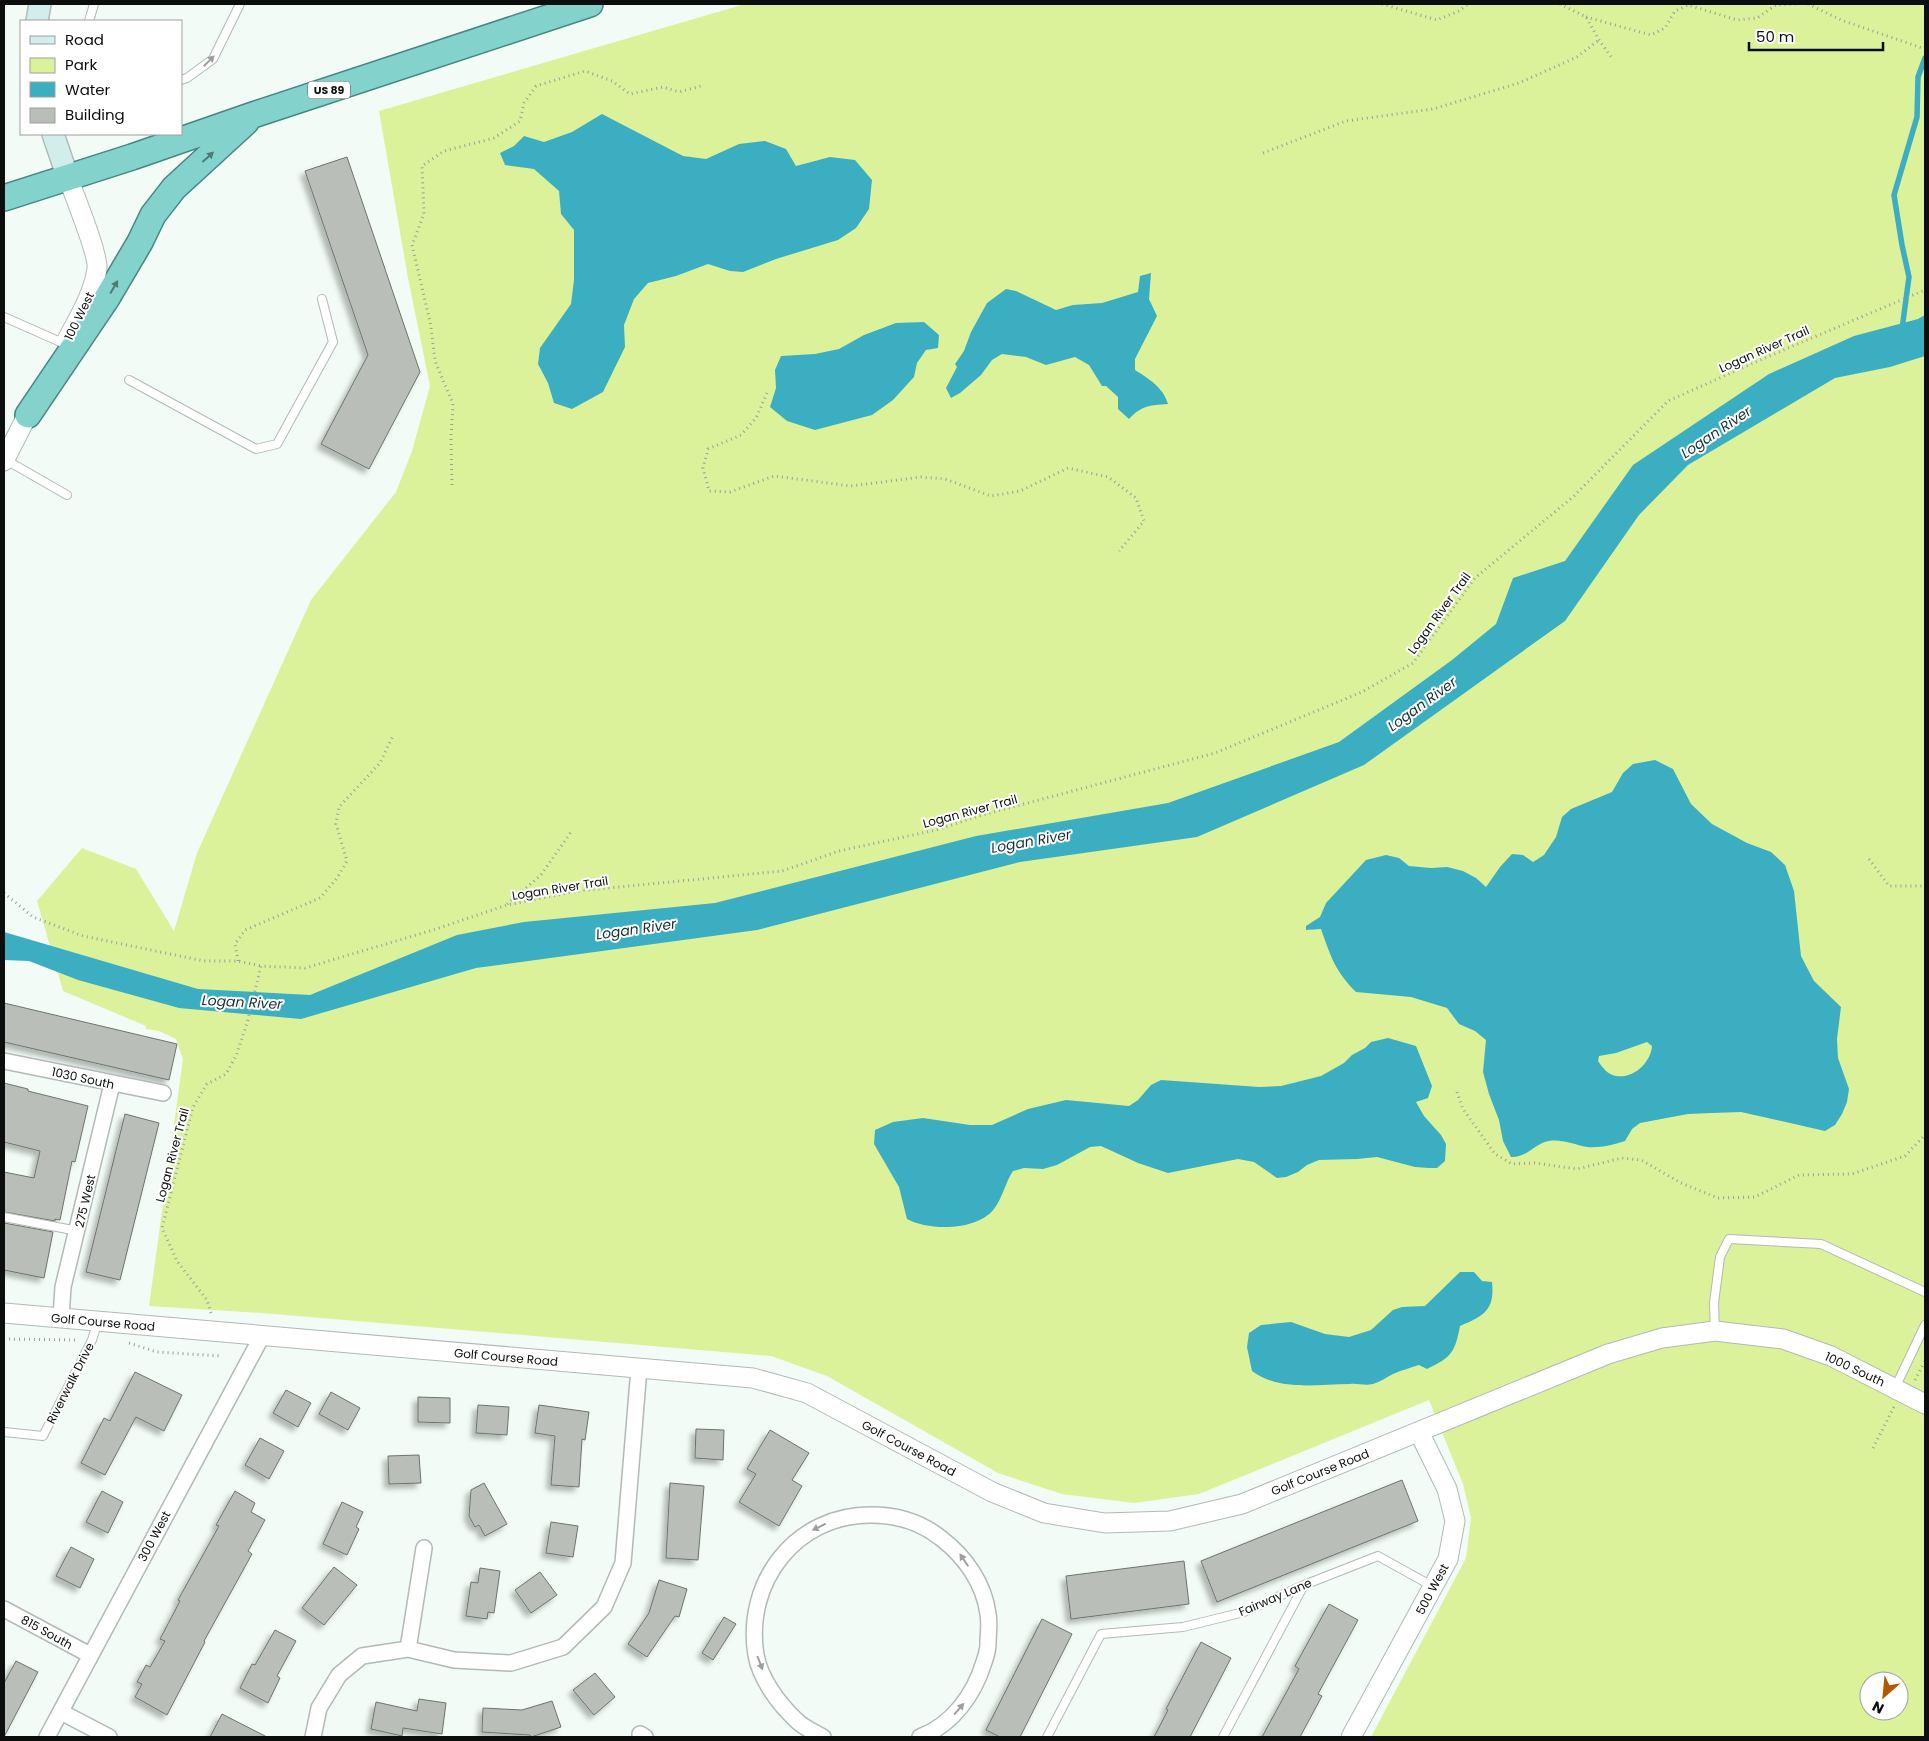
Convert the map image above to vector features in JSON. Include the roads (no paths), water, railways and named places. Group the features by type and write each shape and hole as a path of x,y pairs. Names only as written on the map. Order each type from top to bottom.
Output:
{"highway":[{"name":"US 89","path":"4,198 590,4"},
{"path":"28,415 108,298 153,215 174,188 254,115"}],"main road":[{"path":"36,20 40,4"},
{"name":"100 West","path":"53,135 68,178"}],"street":[{"name":"100 West","path":"4,460 91,295 98,267 68,178"},
{"name":"1030 South","path":"4,1061 163,1093"},
{"name":"275 West","path":"61,1317 63,1287 112,1084"},
{"name":"Golf Course Road","path":"4,1313 753,1378 808,1394 992,1492 1044,1512 1105,1523 1170,1521 1242,1504 1608,1354 1662,1338 1715,1331 1783,1339"},
{"name":"300 West","path":"48,1737 262,1336"},
{"name":"1000 South","path":"1783,1339 1831,1356 1925,1404"},
{"path":"313,1737 319,1708 339,1675 362,1656 408,1649 454,1660 511,1663 563,1647 604,1608 623,1563 639,1368"},
{"name":"500 West","path":"1351,1737 1448,1558 1455,1521 1446,1489 1419,1432"},
{"path":"824,1737 796,1721 771,1692 756,1656 754,1618 765,1581 786,1550 817,1527 853,1514 892,1515 928,1528 958,1551 978,1580 988,1614 988,1649 978,1682 958,1711 931,1733 920,1737"},
{"path":"408,1649 424,1548"},
{"name":"815 South","path":"4,1608 90,1656"},
{"path":"61,1712 109,1737"}],"lane":[{"path":"89,20 94,4"},
{"path":"182,80 213,59 240,4"},
{"path":"129,380 256,449 277,444 333,342 322,299"},
{"path":"4,317 65,344"},
{"path":"4,460 67,495"},
{"path":"4,1217 78,1231"},
{"path":"1715,1331 1714,1303 1720,1257 1729,1239 1821,1244 1925,1292"},
{"name":"Riverwalk Drive","path":"4,1432 43,1436 92,1340 98,1321"},
{"path":"1895,1388 1925,1326"},
{"name":"Fairway Lane","path":"1047,1737 1102,1634 1183,1627 1244,1612 1304,1585 1378,1556 1433,1587"},
{"path":"1224,1737 1304,1585"}],"water":[{"path":"602,114 683,156 706,159 739,144 765,141 786,149 796,166 830,157 855,160 872,180 869,209 856,228 838,240 776,259 743,272 730,271 708,264 676,276 648,283 634,299 624,325 625,347 603,392 572,409 554,403 548,383 538,364 540,348 571,304 574,280 574,230 561,214 559,191 534,169 505,165 500,153 514,146 524,136 544,142 572,132"},
{"path":"1151,273 1149,299 1157,316 1135,359 1135,370 1159,388 1168,404 1146,407 1129,419 1118,409 1118,397 1106,386 1102,386 1089,365 1075,357 1046,365 1026,357 1002,354 992,360 981,375 960,393 951,398 946,388 957,367 955,364 964,351 971,332 987,303 1006,289 1016,291 1056,310 1073,305 1102,303 1138,292 1140,276"},
{"name":"Logan River","path":"1925,315 1925,356 1890,367 1835,378 1688,465 1639,515 1565,621 1364,765 1197,837 1020,862 757,930 476,968 301,1019 179,1008 78,980 29,961 4,960 4,932 198,989 310,995 457,935 524,922 715,903 976,836 1168,803 1339,742 1452,660 1496,624 1513,578 1565,561 1633,465 1769,374 1854,336 1918,319"},
{"path":"924,322 939,335 938,348 926,350 917,363 914,377 893,400 872,415 815,430 787,421 770,407 776,388 775,370 781,356 815,354 839,349 864,335 896,323"},
{"path":"1655,760 1673,769 1691,804 1712,824 1747,843 1771,852 1785,865 1794,891 1801,956 1814,981 1841,1007 1837,1039 1838,1058 1849,1089 1847,1102 1842,1114 1835,1125 1825,1131 1741,1112 1688,1114 1640,1123 1632,1129 1625,1141 1611,1145 1587,1147 1564,1141 1549,1141 1539,1144 1522,1155 1511,1157 1503,1141 1499,1120 1483,1072 1486,1040 1475,1031 1459,1024 1447,1008 1411,997 1356,992 1334,963 1321,929 1306,930 1306,926 1320,917 1326,903 1366,860 1386,855 1399,858 1409,866 1447,867 1463,871 1476,878 1486,887 1512,854 1523,855 1533,862 1544,855 1556,837 1562,817 1571,809 1612,792 1623,773 1633,764","holes":["1647,1042 1652,1046 1645,1063 1629,1075 1616,1076 1610,1074 1598,1061 1599,1056 1616,1053"]},
{"path":"1388,1038 1416,1046 1432,1086 1428,1098 1416,1102 1424,1116 1441,1135 1446,1144 1445,1161 1437,1168 1415,1167 1377,1157 1319,1160 1307,1165 1298,1172 1286,1177 1277,1178 1254,1162 1238,1159 1168,1173 1138,1163 1101,1146 1090,1147 1057,1165 1043,1169 1024,1168 1013,1171 994,1209 986,1216 976,1222 965,1225 940,1227 927,1226 907,1219 899,1187 874,1144 875,1130 893,1122 923,1118 970,1125 992,1125 1028,1109 1066,1100 1129,1106 1138,1100 1151,1085 1161,1080 1259,1087 1281,1086 1321,1076 1344,1063 1371,1042"},
{"path":"1460,1272 1474,1272 1482,1281 1492,1282 1490,1306 1476,1319 1460,1326 1451,1353 1442,1361 1427,1369 1419,1365 1370,1385 1287,1384 1263,1378 1252,1371 1247,1347 1249,1333 1261,1325 1291,1322 1325,1334 1349,1337 1371,1330 1393,1310 1402,1307 1425,1306"}],"waterway":[{"path":"1902,329 1909,277 1894,195 1917,117 1918,77 1925,58"}]}
